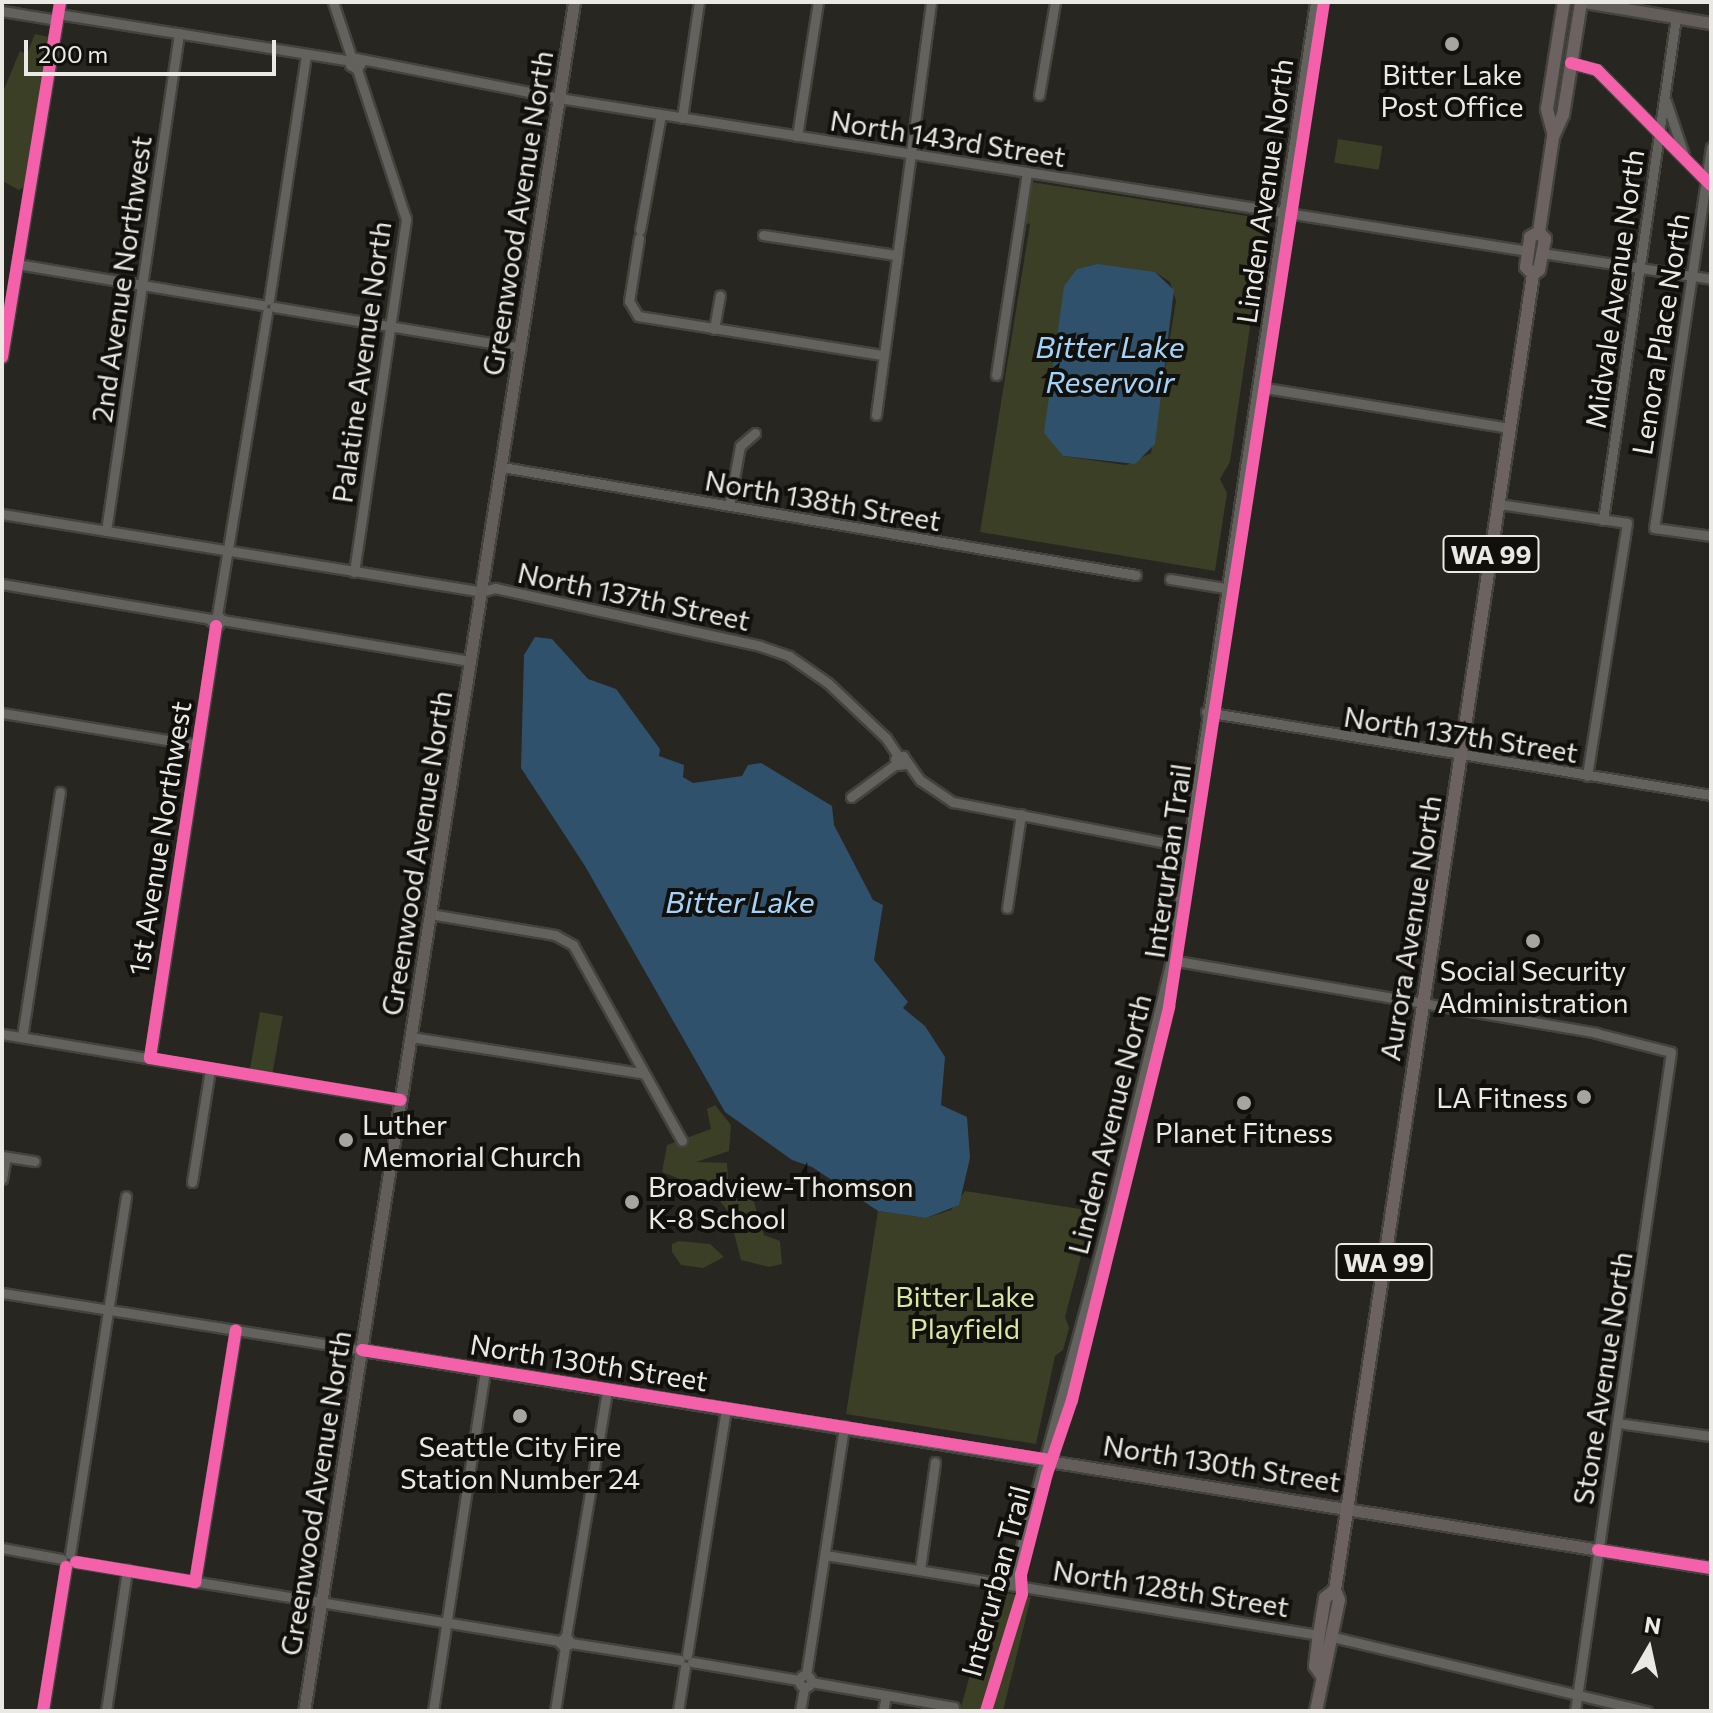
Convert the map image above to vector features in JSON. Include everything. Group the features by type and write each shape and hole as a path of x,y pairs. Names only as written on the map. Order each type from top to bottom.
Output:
{"highway":[{"path":"1553,132 1547,109 1564,2"},
{"path":"1542,253 1545,239 1539,232 1553,132 1563,115 1583,2"},
{"path":"1528,251 1530,237 1539,232"},
{"name":"Aurora Avenue North","path":"1528,251 1526,267 1533,274"},
{"name":"Aurora Avenue North","path":"1316,1711 1322,1676 1329,1668 1339,1600 1335,1590 1422,1004 1533,274 1539,270 1542,253"},
{"name":"Aurora Avenue North","path":"1322,1676 1315,1666 1319,1635 1325,1598 1335,1590"}],"main road":[{"name":"Greenwood Avenue North","path":"304,1711 574,2"},
{"path":"1583,2 1711,23"},
{"name":"North 130th Street","path":"362,1350 1711,1568"}],"street":[{"path":"2,357 60,2"},
{"path":"333,2 355,63"},
{"path":"682,118 699,2"},
{"path":"797,136 818,2"},
{"path":"876,415 931,2"},
{"path":"1039,95 1055,2"},
{"name":"Linden Avenue North","path":"1011,1585 1171,960 1315,2"},
{"name":"North 143rd Street","path":"2,11 179,33 661,115 1528,251"},
{"name":"Midvale Avenue North","path":"1603,520 1676,17"},
{"name":"2nd Avenue Northwest","path":"106,531 179,33"},
{"name":"1st Avenue Northwest","path":"150,1058 306,55"},
{"name":"Palatine Avenue North","path":"354,572 393,326 406,219 355,63"},
{"path":"1571,63 1597,70 1709,182"},
{"path":"1665,92 1687,162"},
{"path":"661,115 629,301 632,311 643,318 882,355"},
{"name":"Lenora Place North","path":"1711,147 1709,182 1691,276 1654,528 1711,536"},
{"path":"996,375 1027,173"},
{"path":"763,235 896,255"},
{"path":"1542,253 1711,279"},
{"path":"17,264 521,348"},
{"path":"714,329 720,296"},
{"path":"1259,387 1510,428"},
{"path":"729,506 740,446 755,433"},
{"name":"North 138th Street","path":"502,467 1136,575"},
{"path":"1499,504 1627,523 1587,776"},
{"name":"North 137th Street","path":"2,514 481,592 495,588 570,602 789,656 857,708 900,761 942,797 1186,847"},
{"path":"1170,579 1225,588"},
{"path":"2,584 470,661"},
{"name":"North 137th Street","path":"1206,712 1711,795"},
{"path":"2,713 197,745"},
{"path":"851,797 900,761"},
{"path":"22,1037 60,792"},
{"path":"1007,908 1021,814"},
{"path":"430,914 568,941 682,1141"},
{"path":"1171,960 1422,1004"},
{"name":"Stone Avenue North","path":"1422,1004 1596,1033 1671,1052 1575,1711"},
{"path":"2,1034 401,1100"},
{"path":"411,1037 642,1073"},
{"path":"192,1182 210,1069"},
{"path":"2,1179 4,1156 35,1161"},
{"path":"43,1711 126,1196"},
{"name":"North 130th Street","path":"2,1293 362,1350"},
{"path":"195,1582 236,1330"},
{"path":"433,1711 485,1371"},
{"path":"555,1711 607,1390"},
{"path":"678,1711 726,1408"},
{"path":"1618,1423 1711,1436"},
{"path":"800,1711 844,1426"},
{"path":"920,1569 935,1462"},
{"path":"2,1548 954,1707"},
{"name":"North 128th Street","path":"825,1555 1319,1635"},
{"path":"106,1711 129,1571"},
{"path":"1333,1637 1647,1711"},
{"path":"883,1711 886,1695"}],"green space":[{"path":"35,34 49,37 25,186 19,190 2,181 2,94 20,51 27,54"},
{"path":"1338,139 1382,146 1379,170 1334,163"},
{"path":"1031,182 1266,219 1230,462 1220,479 1227,493 1215,571 980,532 1030,224 1025,223","holes":["1155,272 1170,282 1176,301 1151,453 1126,465 1063,456"]},
{"path":"260,1012 283,1016 273,1073 250,1069"},
{"path":"715,1105 731,1125 729,1151 696,1162 727,1163 728,1179 754,1202 764,1235 780,1241 782,1264 769,1267 741,1260 729,1213 714,1193 662,1172 667,1145 711,1129 707,1109"},
{"name":"Bitter Lake Playfield","path":"965,1191 1093,1211 1065,1317 1069,1328 1063,1350 1055,1356 1036,1444 846,1414 878,1211 926,1218 951,1210"},
{"path":"679,1241 710,1244 724,1257 703,1268 681,1265 672,1252 672,1244"},
{"path":"993,1591 1031,1597 1003,1711 960,1711"}],"water":[{"name":"Bitter Lake Reservoir","path":"1098,264 1155,272 1174,290 1155,444 1135,464 1063,456 1044,433 1064,286 1077,269"},
{"name":"Bitter Lake","path":"535,637 552,639 588,679 616,689 660,749 659,756 684,765 683,777 693,783 742,776 748,765 761,763 832,806 834,825 873,900 883,905 874,960 908,1002 903,1008 925,1026 945,1057 941,1105 967,1117 970,1158 959,1205 926,1218 878,1211 812,1167 792,1160 725,1112 585,866 521,768 524,655"}],"cycle path":[{"path":"2,357 60,2"},
{"name":"Interurban Trail","path":"986,1711 1022,1594 1021,1575 1047,1474 1072,1400 1169,1007 1324,2"},
{"path":"1571,63 1597,70 1711,185"},
{"path":"216,626 150,1058 401,1100"},
{"path":"76,1562 195,1582 236,1330"},
{"path":"362,1350 1045,1459"},
{"path":"1598,1550 1711,1568"},
{"path":"43,1711 66,1567"}],"place":[{"name":"Bitter Lake Post Office","path":"1452,44"},
{"name":"Social Security Administration","path":"1533,941"},
{"name":"LA Fitness","path":"1584,1097"},
{"name":"Planet Fitness","path":"1244,1103"},
{"name":"Luther Memorial Church","path":"346,1140"},
{"name":"Broadview-Thomson K-8 School","path":"632,1202"},
{"name":"Seattle City Fire Station Number 24","path":"520,1416"}]}
